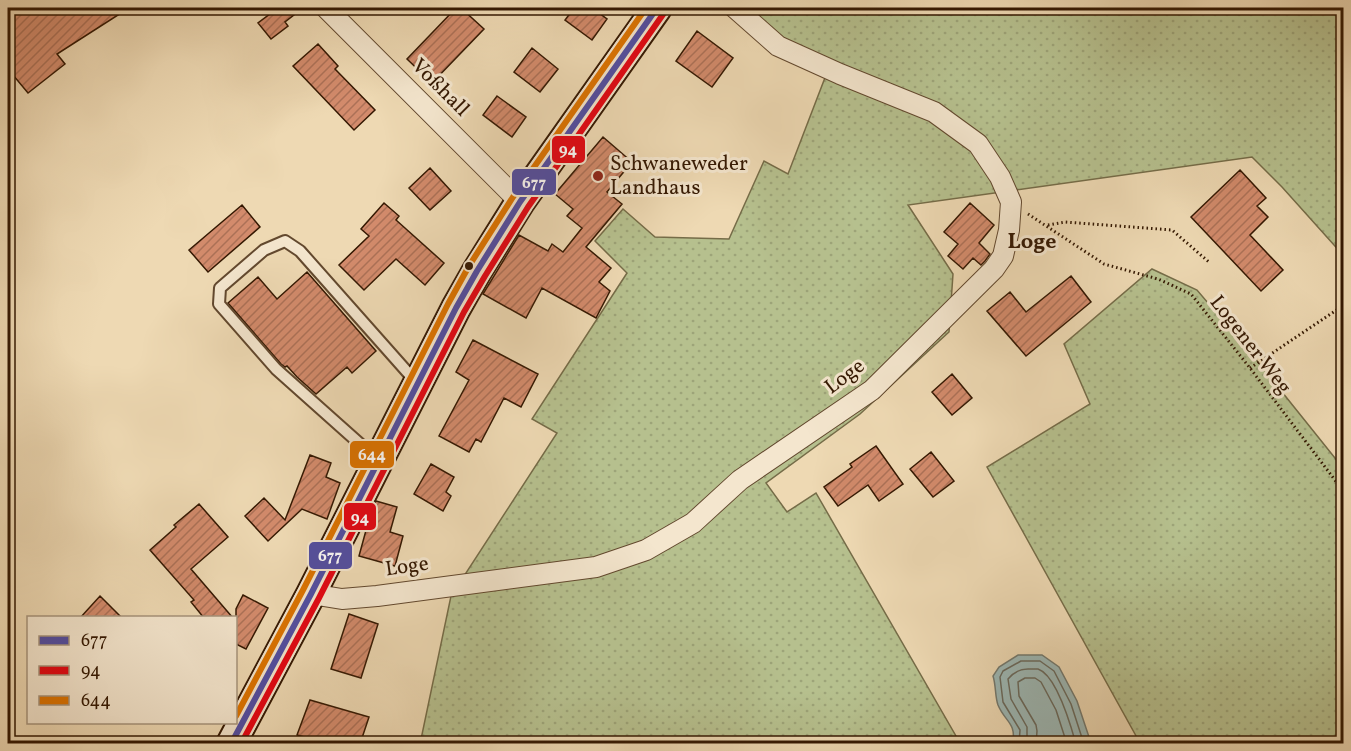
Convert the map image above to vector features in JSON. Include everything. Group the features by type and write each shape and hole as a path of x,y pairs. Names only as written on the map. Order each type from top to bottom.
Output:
{"main road":[{"path":"231,744 461,299 520,202 657,8"}],"street":[{"name":"Voßhall","path":"327,8 520,202"},
{"name":"Loge","path":"310,594 342,599 400,593 596,567 646,550 693,523 740,480 872,390 994,269 1003,256 1009,230 1011,202 1000,177 978,144 934,112 840,75 778,46 735,8"}],"lane":[{"path":"378,461 276,369 219,304 220,288 264,250 285,241 300,251 418,384"}],"path":[{"name":"Logener Weg","path":"1011,202 1104,264 1158,279 1191,294 1344,492"},
{"path":"1046,226 1065,222 1172,230 1210,263"},
{"path":"1250,368 1344,305"}],"green space":[{"path":"747,8 1343,8 1343,255 1252,157 908,205 953,274 949,332 860,414 766,483 787,512 816,493 960,743 420,744 451,596 557,433 532,419 627,273 595,241 623,209 655,237 729,239 764,161 788,174 831,62 779,36"},
{"path":"1152,269 1197,290 1343,468 1343,743 1140,743 987,467 1090,404 1064,344"}],"water":[{"path":"1018,655 1042,655 1059,667 1077,701 1091,743 1013,743 1013,731 997,702 993,676 999,667"}],"building":[{"path":"25,8 129,8 57,54 65,64 28,93 8,69 8,19"},
{"path":"278,8 303,8 285,22 288,26 271,39 258,23"},
{"path":"456,8 461,8 484,29 432,83 407,59"},
{"path":"574,8 592,8 607,19 592,40 565,20"},
{"path":"697,31 733,58 712,87 676,61"},
{"path":"318,44 338,66 335,69 375,110 354,130 293,66"},
{"path":"532,48 558,69 540,92 514,72"},
{"path":"497,96 526,117 512,137 483,115"},
{"path":"603,137 632,162 607,192 622,204 586,247 611,268 599,282 610,291 596,318 542,288 526,318 483,294 519,235 548,251 552,244 563,252 582,228 567,216 573,209 555,194"},
{"path":"430,168 451,191 430,210 409,188"},
{"path":"1240,170 1266,198 1257,206 1268,217 1250,235 1283,270 1261,291 1191,217"},
{"path":"384,203 399,216 396,220 444,263 425,285 396,259 364,290 339,265 369,236 361,229"},
{"path":"970,203 994,225 979,243 990,254 981,265 973,258 963,269 948,256 958,244 944,232"},
{"path":"242,205 260,227 208,272 189,250"},
{"path":"307,272 376,351 352,373 347,367 316,394 287,366 281,364 228,303 258,277 277,299"},
{"path":"1071,276 1091,302 1026,356 987,311 1010,292 1026,312"},
{"path":"473,340 538,374 521,407 504,398 481,442 476,439 469,452 439,436 469,380 456,372"},
{"path":"952,374 972,398 952,415 932,392"},
{"path":"876,446 903,484 879,501 868,485 838,506 824,487 852,467 850,464"},
{"path":"931,452 954,481 933,497 910,469"},
{"path":"310,455 331,463 326,477 340,483 327,519 302,509 268,541 245,516 264,498 285,520"},
{"path":"431,464 454,477 446,492 451,496 443,511 414,494"},
{"path":"376,501 397,507 390,532 403,536 395,566 359,556"},
{"path":"199,504 228,537 191,569 231,616 202,616 191,602 194,600 150,550 176,527 174,525"},
{"path":"243,595 268,608 246,649 237,644 236,609"},
{"path":"100,596 120,616 82,616"},
{"path":"349,614 378,624 361,678 331,669"},
{"path":"310,700 369,717 360,744 331,744 297,735"}],"transit line":[{"name":"644","path":"237,714 469,266 513,197 646,8"},
{"name":"677","path":"231,744 477,271 520,202 657,8"},
{"name":"94","path":"241,744 319,598 464,312 528,207 664,13"}],"place":[{"name":"Schwaneweder Landhaus","path":"598,176"}],"district":[{"name":"Loge","path":"1032,242"}]}
